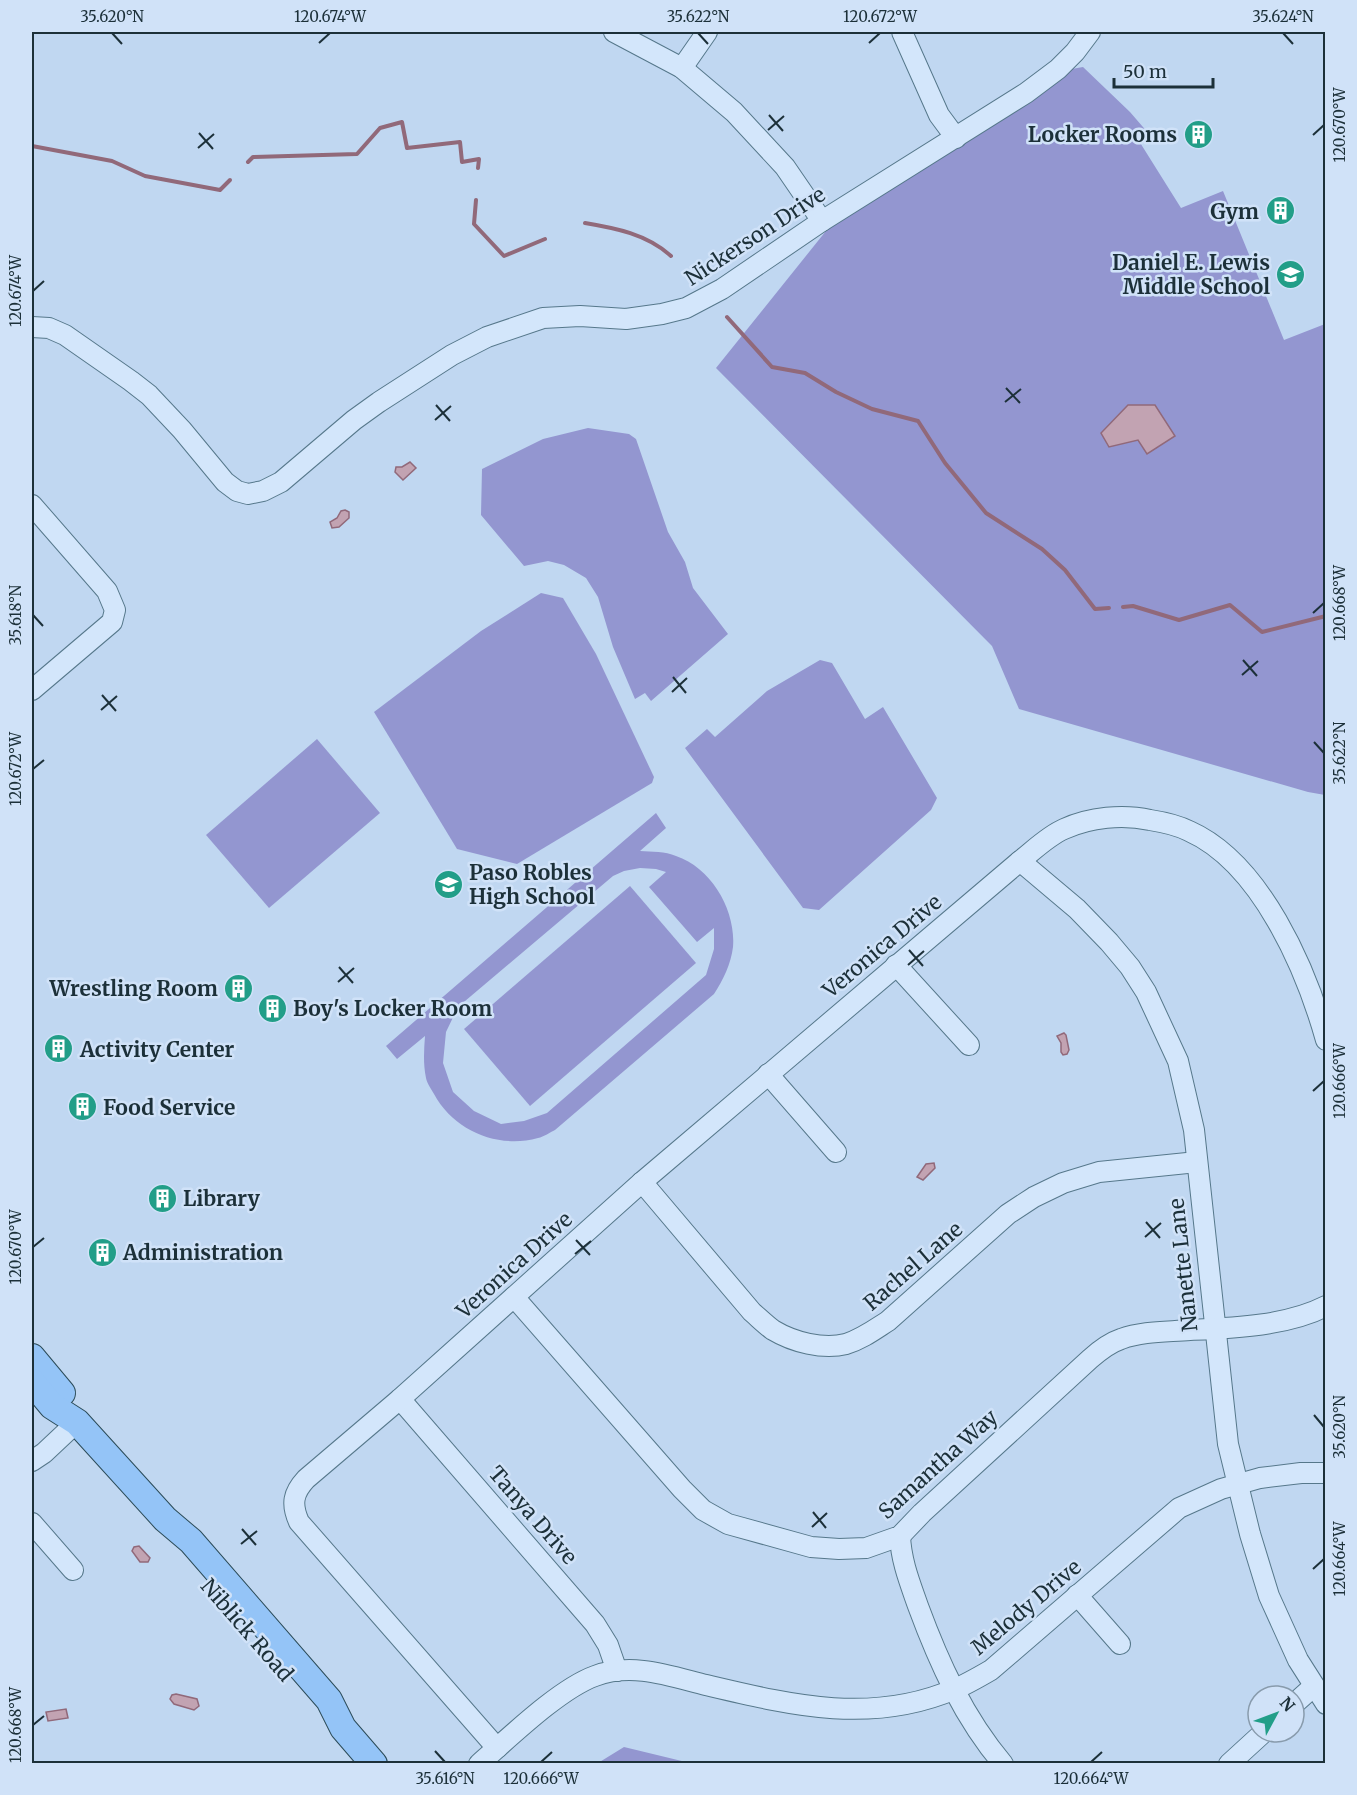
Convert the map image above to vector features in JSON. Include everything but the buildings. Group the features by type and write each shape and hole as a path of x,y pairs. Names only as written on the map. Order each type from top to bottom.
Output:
{"main road":[{"name":"Niblick Road","path":"32,1357 68,1400 77,1422"},
{"name":"Niblick Road","path":"32,1382 52,1406 77,1422 165,1519 191,1541 329,1700 344,1728 374,1764"}],"street":[{"path":"614,32 682,68 734,112 785,167 822,222"},
{"path":"682,68 707,32"},
{"path":"902,32 939,115 956,138"},
{"name":"Nickerson Drive","path":"32,327 49,328 65,335 149,395 182,430 225,482 237,491 248,494 263,491 281,482 354,420 379,402 487,337 543,318 580,316 626,319 662,314 686,308 722,289 822,222 1026,93 1058,69 1090,32"},
{"path":"32,504 107,591 115,610 112,622 32,690"},
{"name":"Veronica Drive","path":"497,1748 299,1522 294,1511 293,1499 297,1488 642,1182 768,1074 1020,861 1056,834 1083,822 1129,817 1166,823 1190,831 1235,863 1273,915 1300,968 1326,1040"},
{"name":"Nanette Lane","path":"1020,861 1077,909 1130,967 1163,1024 1178,1061 1191,1119 1197,1162 1228,1444 1237,1484 1269,1596 1298,1660 1326,1704"},
{"path":"897,965 969,1045"},
{"path":"768,1074 836,1152"},
{"name":"Rachel Lane","path":"642,1182 752,1311 772,1330 796,1341 818,1345 844,1344 867,1335 888,1322 1008,1214 1034,1197 1063,1183 1098,1172 1197,1162"},
{"name":"Samantha Way","path":"514,1297 703,1510 728,1524 811,1547 839,1549 866,1548 900,1536 922,1513 1104,1348 1120,1340 1137,1335 1277,1321 1301,1316 1326,1306"},
{"name":"Tanya Drive","path":"400,1399 595,1624 608,1645 617,1671"},
{"path":"32,1461 44,1453 77,1422"},
{"name":"Melody Drive","path":"479,1764 556,1699 594,1676 617,1671 647,1670 783,1703 826,1709 874,1710 914,1702 955,1690 991,1670 1179,1508 1237,1484 1260,1478 1301,1473 1326,1473"},
{"path":"32,1523 73,1570"},
{"path":"900,1536 900,1550 914,1596 940,1660 981,1736 1003,1764"},
{"path":"1077,1595 1120,1644"},
{"path":"1306,1693 1314,1686"},
{"path":"1229,1764 1251,1744"}],"shaded area":[{"path":"1083,67 1130,112 1149,134 1139,141 1181,208 1223,191 1284,340 1325,324 1325,795 1019,709 992,646 716,368 846,206 1055,72"},
{"path":"1128,405 1155,405 1175,436 1147,454 1138,440 1109,447 1101,433"},
{"path":"588,428 629,434 636,439 668,532 685,562 693,588 728,634 651,701 645,693 635,699 613,647 598,597 586,578 564,565 548,561 524,566 481,515 482,469 543,439"},
{"path":"410,462 416,468 403,480 395,472 396,467 402,467"},
{"path":"345,510 349,512 349,518 339,527 332,528 330,522"},
{"path":"541,593 563,598 596,654 654,777 652,783 517,864 457,849 374,712 481,631"},
{"path":"820,660 832,663 865,719 883,707 937,798 931,810 819,910 803,908 685,748 707,729 715,737 767,691"},
{"path":"317,739 380,813 269,908 206,835"},
{"path":"656,813 666,828 640,851 667,853 689,862 711,881 726,906 733,933 733,947 726,972 714,994 555,1130 542,1137 508,1141 493,1139 465,1127 443,1107 427,1082 424,1062 425,1036 397,1059 386,1046","holes":["640,868 666,872 649,887 697,942 714,928 714,949 706,975 547,1113 524,1121 501,1124 474,1111 453,1092 443,1063 446,1032 458,1007 613,876"]},
{"path":"630,886 696,963 530,1106 464,1029"},
{"path":"1064,1033 1069,1050 1063,1055 1057,1036"},
{"path":"934,1163 935,1168 923,1180 917,1177 926,1164"},
{"path":"139,1546 150,1558 148,1562 140,1562 132,1551 134,1547"},
{"path":"176,1694 197,1699 199,1706 194,1710 174,1704 170,1699"},
{"path":"66,1709 68,1718 48,1721 46,1712"},
{"path":"624,1747 690,1763 598,1763"}],"waterway":[{"path":"248,162 253,157 357,154 380,128 402,122 407,148 460,142 462,162 479,159 478,168"},
{"path":"32,146 112,161 145,176 220,190 230,180"},
{"path":"476,200 474,224 504,256 545,239"},
{"path":"585,223 641,237 662,248 671,256"},
{"path":"727,317 772,367 805,373 836,392 872,409 918,421 945,463 986,513 1042,549 1065,570 1095,609 1109,608"},
{"path":"1123,607 1133,606 1179,620 1230,605 1262,632 1326,616"}],"place":[{"name":"Locker Rooms","path":"1198,134"},
{"name":"Gym","path":"1280,211"},
{"name":"Daniel E. Lewis Middle School","path":"1291,274"},
{"name":"Paso Robles High School","path":"448,884"},
{"name":"Wrestling Room","path":"239,988"},
{"name":"Boy's Locker Room","path":"272,1008"},
{"name":"Activity Center","path":"59,1049"},
{"name":"Food Service","path":"82,1107"},
{"name":"Library","path":"162,1198"},
{"name":"Administration","path":"102,1252"}]}
